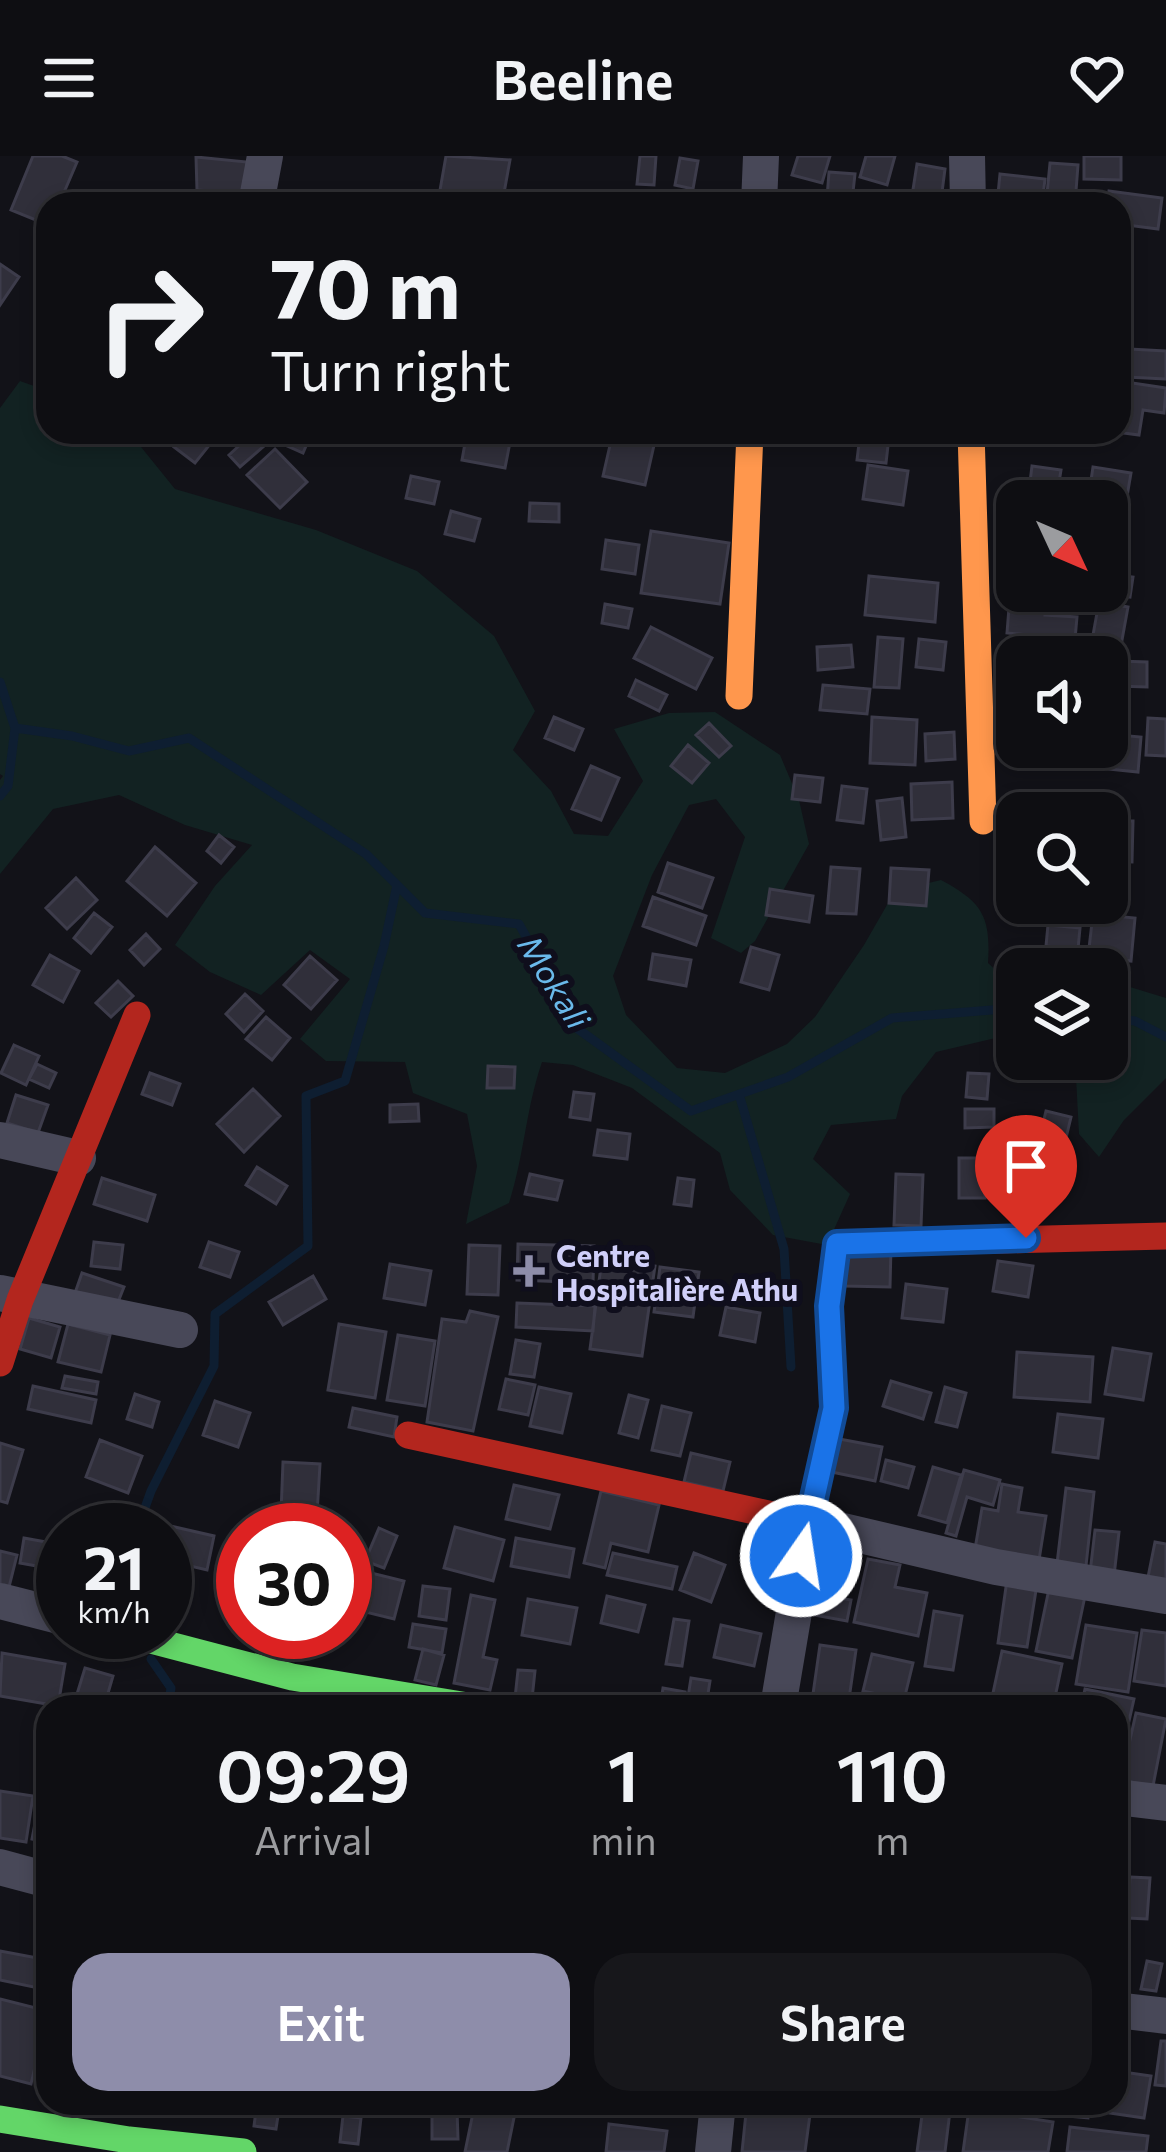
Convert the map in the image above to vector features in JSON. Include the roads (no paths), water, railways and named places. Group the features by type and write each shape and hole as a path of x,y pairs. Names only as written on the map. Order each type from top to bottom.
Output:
{"street":[{"path":"258,192 265,156"},
{"path":"760,192 761,156"},
{"path":"967,156 968,192"},
{"path":"739,696 750,444"},
{"path":"971,444 983,820"},
{"path":"0,1363 10,1296 79,1157 136,1015"},
{"path":"0,1140 79,1157"},
{"path":"780,1695 834,1408 829,1306 837,1244 1166,1236"},
{"path":"10,1296 180,1330"},
{"path":"407,1435 996,1567 1166,1596"},
{"path":"0,1600 36,1610"},
{"path":"192,1651 292,1677 401,1695"},
{"path":"1128,1799 1166,1804"},
{"path":"0,1867 36,1877"},
{"path":"1128,2011 1166,2016"},
{"path":"712,2152 717,2115"},
{"path":"0,2120 243,2152"}],"waterway":[{"name":"Mokali","path":"0,682 15,728 129,751 189,738 366,854 425,913 519,924 578,1029 691,1111 788,1077 892,1018 996,1010"},
{"path":"0,796 8,786 15,728"},
{"path":"147,1503 214,1366 215,1314 308,1246 306,1096 345,1081 397,885"},
{"name":"Mokali","path":"1128,1020 1166,1037"},
{"path":"739,1094 784,1249 791,1367"},
{"path":"151,1659 171,1688 170,1695"}],"place":[{"name":"Centre Hospitalière Athu","path":"529,1271"}]}
